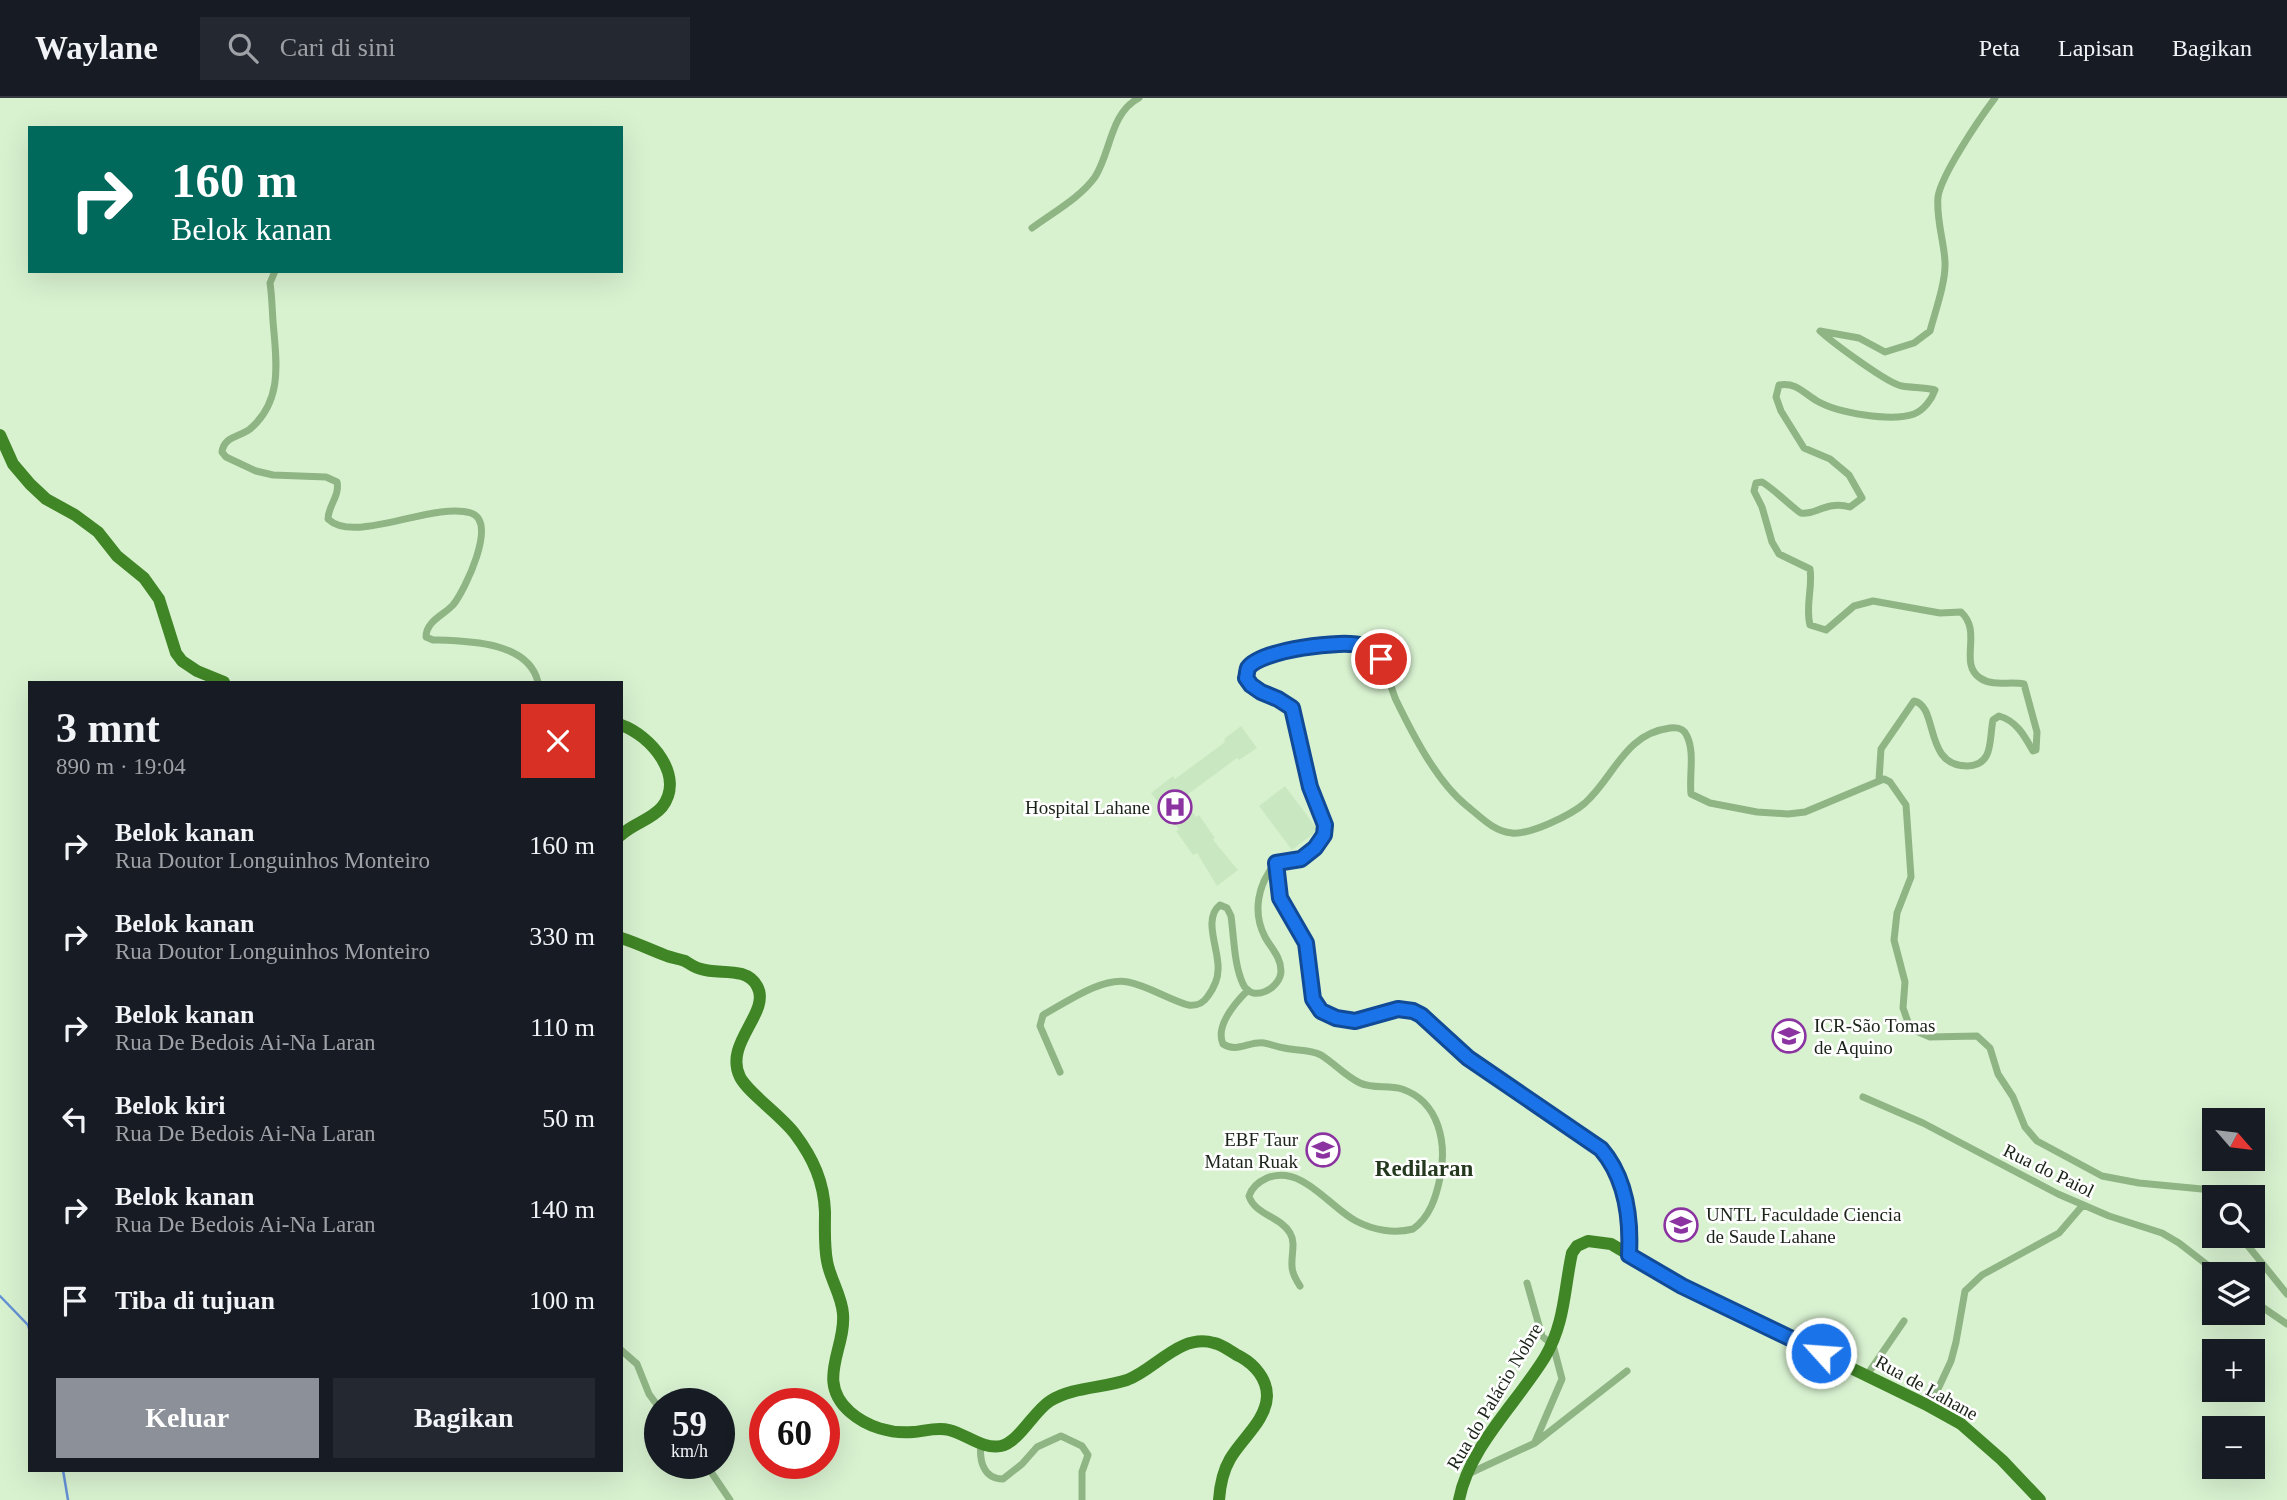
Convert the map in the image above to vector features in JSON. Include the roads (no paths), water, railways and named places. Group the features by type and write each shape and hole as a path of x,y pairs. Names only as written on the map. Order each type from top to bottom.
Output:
{"main road":[{"path":"0,435 13,464 30,484 46,499 75,514 98,532 117,556 144,578 159,599 176,653 182,661 197,671 222,681"},
{"path":"623,726 633,729 665,762 669,793 662,807 623,833"},
{"path":"623,939 700,969 735,972 756,984 761,995 759,1009 747,1026 735,1059 736,1069 743,1083 779,1114 795,1133 819,1172 824,1197 826,1254 843,1314 833,1366 835,1386 841,1401 850,1412 876,1427 900,1432 939,1428 998,1447 1006,1444 1053,1399 1129,1379 1189,1343 1217,1343 1250,1362 1264,1382 1267,1395 1260,1418 1229,1460 1219,1500"},
{"name":"Rua do Palácio Nobre","path":"1459,1500 1464,1476 1546,1356 1564,1311 1572,1253 1577,1246 1588,1241 1598,1241 1611,1244 1629,1255"},
{"name":"Rua de Lahane","path":"1629,1255 1682,1286 1867,1375 1961,1424 2002,1460 2040,1500"}],"street":[{"path":"1032,228 1086,187 1101,165 1109,140 1123,113 1131,102 1139,98"},
{"path":"1878,780 1881,749 1914,701 1925,708 1934,743 1941,754 1961,766 1978,765 1985,760 1991,744 1993,720 1999,716 2015,725 2028,740 2033,751 2036,750 2037,732 2024,684 1997,684 1980,678 1972,668 1972,631 1969,619 1961,612 1940,613 1873,601 1854,606 1826,630 1810,625 1807,605 1810,569 1779,554 1754,491 1756,483 1762,482 1785,498 1798,512 1806,513 1823,506 1840,504 1850,508 1862,498 1849,475 1830,459 1804,448 1790,428 1776,397 1779,384 1788,383 1799,387 1818,402 1864,415 1915,413 1932,399 1935,390 1921,386 1900,386 1833,343 1820,331 1859,338 1885,352 1914,343 1930,331 1946,264 1939,225 1938,196 1944,179 1973,129 1995,98"},
{"path":"274,273 270,283 278,373 274,395 264,413 249,430 228,440 222,452 235,462 265,473 326,477 337,482 338,489 328,511 328,519 333,524 381,526 439,511 458,510 475,514 482,530 478,554 465,585 453,604 430,624 426,637 433,640 481,643 503,649 522,658 533,669 538,681"},
{"path":"1060,1072 1040,1026 1043,1015 1087,991 1110,982 1127,981 1188,1005 1194,1006 1203,1002 1210,994 1218,974 1212,920 1214,910 1220,905 1227,908 1231,916 1240,973 1248,990 1257,993 1275,987 1281,968 1278,957 1261,929 1259,893 1266,875 1276,863 1301,859 1315,848 1324,835 1325,825 1310,787 1292,708 1251,685 1246,678 1247,669 1253,663 1274,653 1347,643 1366,646 1381,659 1395,699 1418,742 1451,790 1493,828 1513,833 1531,831 1584,804 1634,742 1667,728 1679,727 1687,733 1691,750 1691,794 1710,803 1757,812 1805,812 1878,780 1889,782 1906,805 1911,877 1897,914 1894,940 1905,982 1903,1008 1908,1022 1916,1031 1930,1037 1977,1036 1990,1048 1998,1074 2013,1097 2025,1127 2037,1141 2052,1150 2102,1175 2139,1183 2202,1189"},
{"path":"1276,863 1280,898 1306,943 1313,999 1321,1011 1336,1018 1355,1021 1398,1009 1413,1011 1435,1027 1475,1064 1594,1143 1612,1164 1624,1194 1629,1220 1629,1255"},
{"path":"1248,990 1231,1007 1220,1034 1223,1044 1233,1048 1259,1042 1311,1051 1363,1084 1404,1090 1430,1109 1441,1137 1442,1162 1438,1187 1426,1217 1413,1229 1387,1230 1358,1222 1310,1186 1291,1177 1273,1176 1252,1189 1249,1196 1253,1205 1282,1224 1291,1234 1292,1268 1300,1286"},
{"name":"Rua do Paiol","path":"1863,1097 1923,1123 2083,1205 2162,1233 2204,1262"},
{"path":"1924,1404 1944,1378 1951,1362 1965,1291 1982,1275 2045,1242 2064,1227 2083,1205"},
{"path":"2250,1248 2287,1294"},
{"path":"1527,1283 1542,1336 1551,1343 1562,1379 1535,1443"},
{"path":"2265,1309 2287,1324"},
{"path":"1867,1375 1904,1321"},
{"path":"623,1352 637,1364 647,1388"},
{"path":"1464,1476 1535,1443 1627,1371"},
{"path":"981,1443 979,1458 986,1472 995,1479 1003,1479 1037,1447 1061,1436 1082,1446 1088,1455 1082,1472 1083,1500"},
{"path":"716,1479 730,1500"}],"waterway":[{"path":"0,1296 28,1325"},
{"path":"63,1472 68,1500"}],"place":[{"name":"Hospital Lahane","path":"1175,807"},
{"name":"ICR-São Tomas de Aquino","path":"1789,1036"},
{"name":"EBF Taur Matan Ruak","path":"1323,1150"},
{"name":"UNTL Faculdade Ciencia de Saude Lahane","path":"1681,1225"}],"district":[{"name":"Redilaran","path":"1424,1168"}]}
